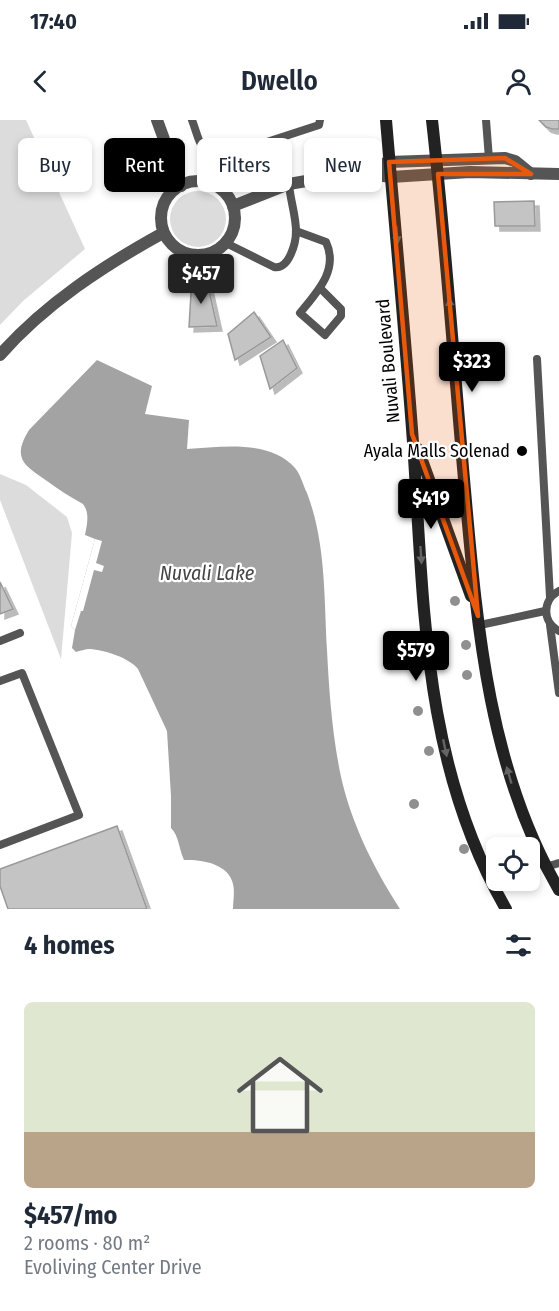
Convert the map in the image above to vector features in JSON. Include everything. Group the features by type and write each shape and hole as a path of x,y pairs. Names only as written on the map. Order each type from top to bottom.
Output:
{"main road":[{"name":"Nuvali Boulevard","path":"386,120 412,434 425,639 432,688 453,787 474,847 506,909"},
{"path":"432,120 466,505 490,699 503,755 529,830 545,867 559,890"},
{"path":"412,434 479,620"}],"street":[{"path":"157,120 163,138"},
{"path":"382,164 437,159 505,158 515,161 531,174"},
{"path":"382,176 470,172 559,174"},
{"path":"172,192 163,204 160,214 163,233 174,248 189,255 206,255 213,252 226,243 234,226 233,206 227,195 218,187 207,182 194,181 185,184"},
{"path":"233,206 269,192"},
{"path":"0,355 32,323 63,297 105,267 163,233"}],"lane":[{"path":"192,120 204,150 210,156 221,157 319,125 320,120"},
{"path":"486,120 489,159"},
{"path":"226,243 278,268 284,265 291,252 296,231 290,192"},
{"path":"296,231 326,242 330,252 331,265 320,288 300,313 325,335 341,316 341,309 320,288"},
{"path":"537,358 550,597 545,611 550,624 559,693"},
{"path":"550,597 559,591"},
{"path":"479,620 545,611"},
{"path":"550,624 559,631"},
{"path":"0,641 20,633"},
{"path":"0,681 22,673 79,815 0,845"},
{"path":"545,867 559,863"}],"highlighted area":[{"path":"505,158 531,174 438,174 478,616 412,434 389,162"}],"shaded area":[{"path":"0,120 26,120 34,138 18,138 18,192 59,192 85,249 23,301 0,325"},
{"path":"192,191 214,195 222,203 226,213 226,225 222,235 214,243 204,247 192,247 182,243 174,235 170,225 170,213 174,203 182,195"},
{"path":"0,474 26,485 67,517 72,533 61,659 0,500"}],"water":[{"name":"Nuvali Lake","path":"97,360 152,386 145,414 189,420 187,449 230,446 259,449 285,459 299,474 313,512 321,551 330,696 335,742 344,790 364,843 400,909 233,909 234,887 226,872 214,864 184,860 171,828 167,731 138,669 129,661 109,653 90,649 76,652 72,648 75,630 71,626 95,539 85,535 87,511 83,504 26,465 21,454 21,448 29,430"}],"pier":[{"path":"95,539 102,541 96,563 104,566 102,572 94,570 83,611 81,611 75,630 71,626"}],"building":[{"path":"539,120 559,120 559,129 552,129"},
{"path":"534,201 535,226 495,226 494,202"},
{"path":"192,277 206,277 217,326 189,327"},
{"path":"254,312 271,337 235,360 228,334"},
{"path":"283,340 297,368 270,389 260,356"},
{"path":"0,582 13,609 0,614"},
{"path":"117,826 147,909 8,909 0,886 0,869"}],"place":[{"name":"Ayala Malls Solenad","path":"522,451"}]}
